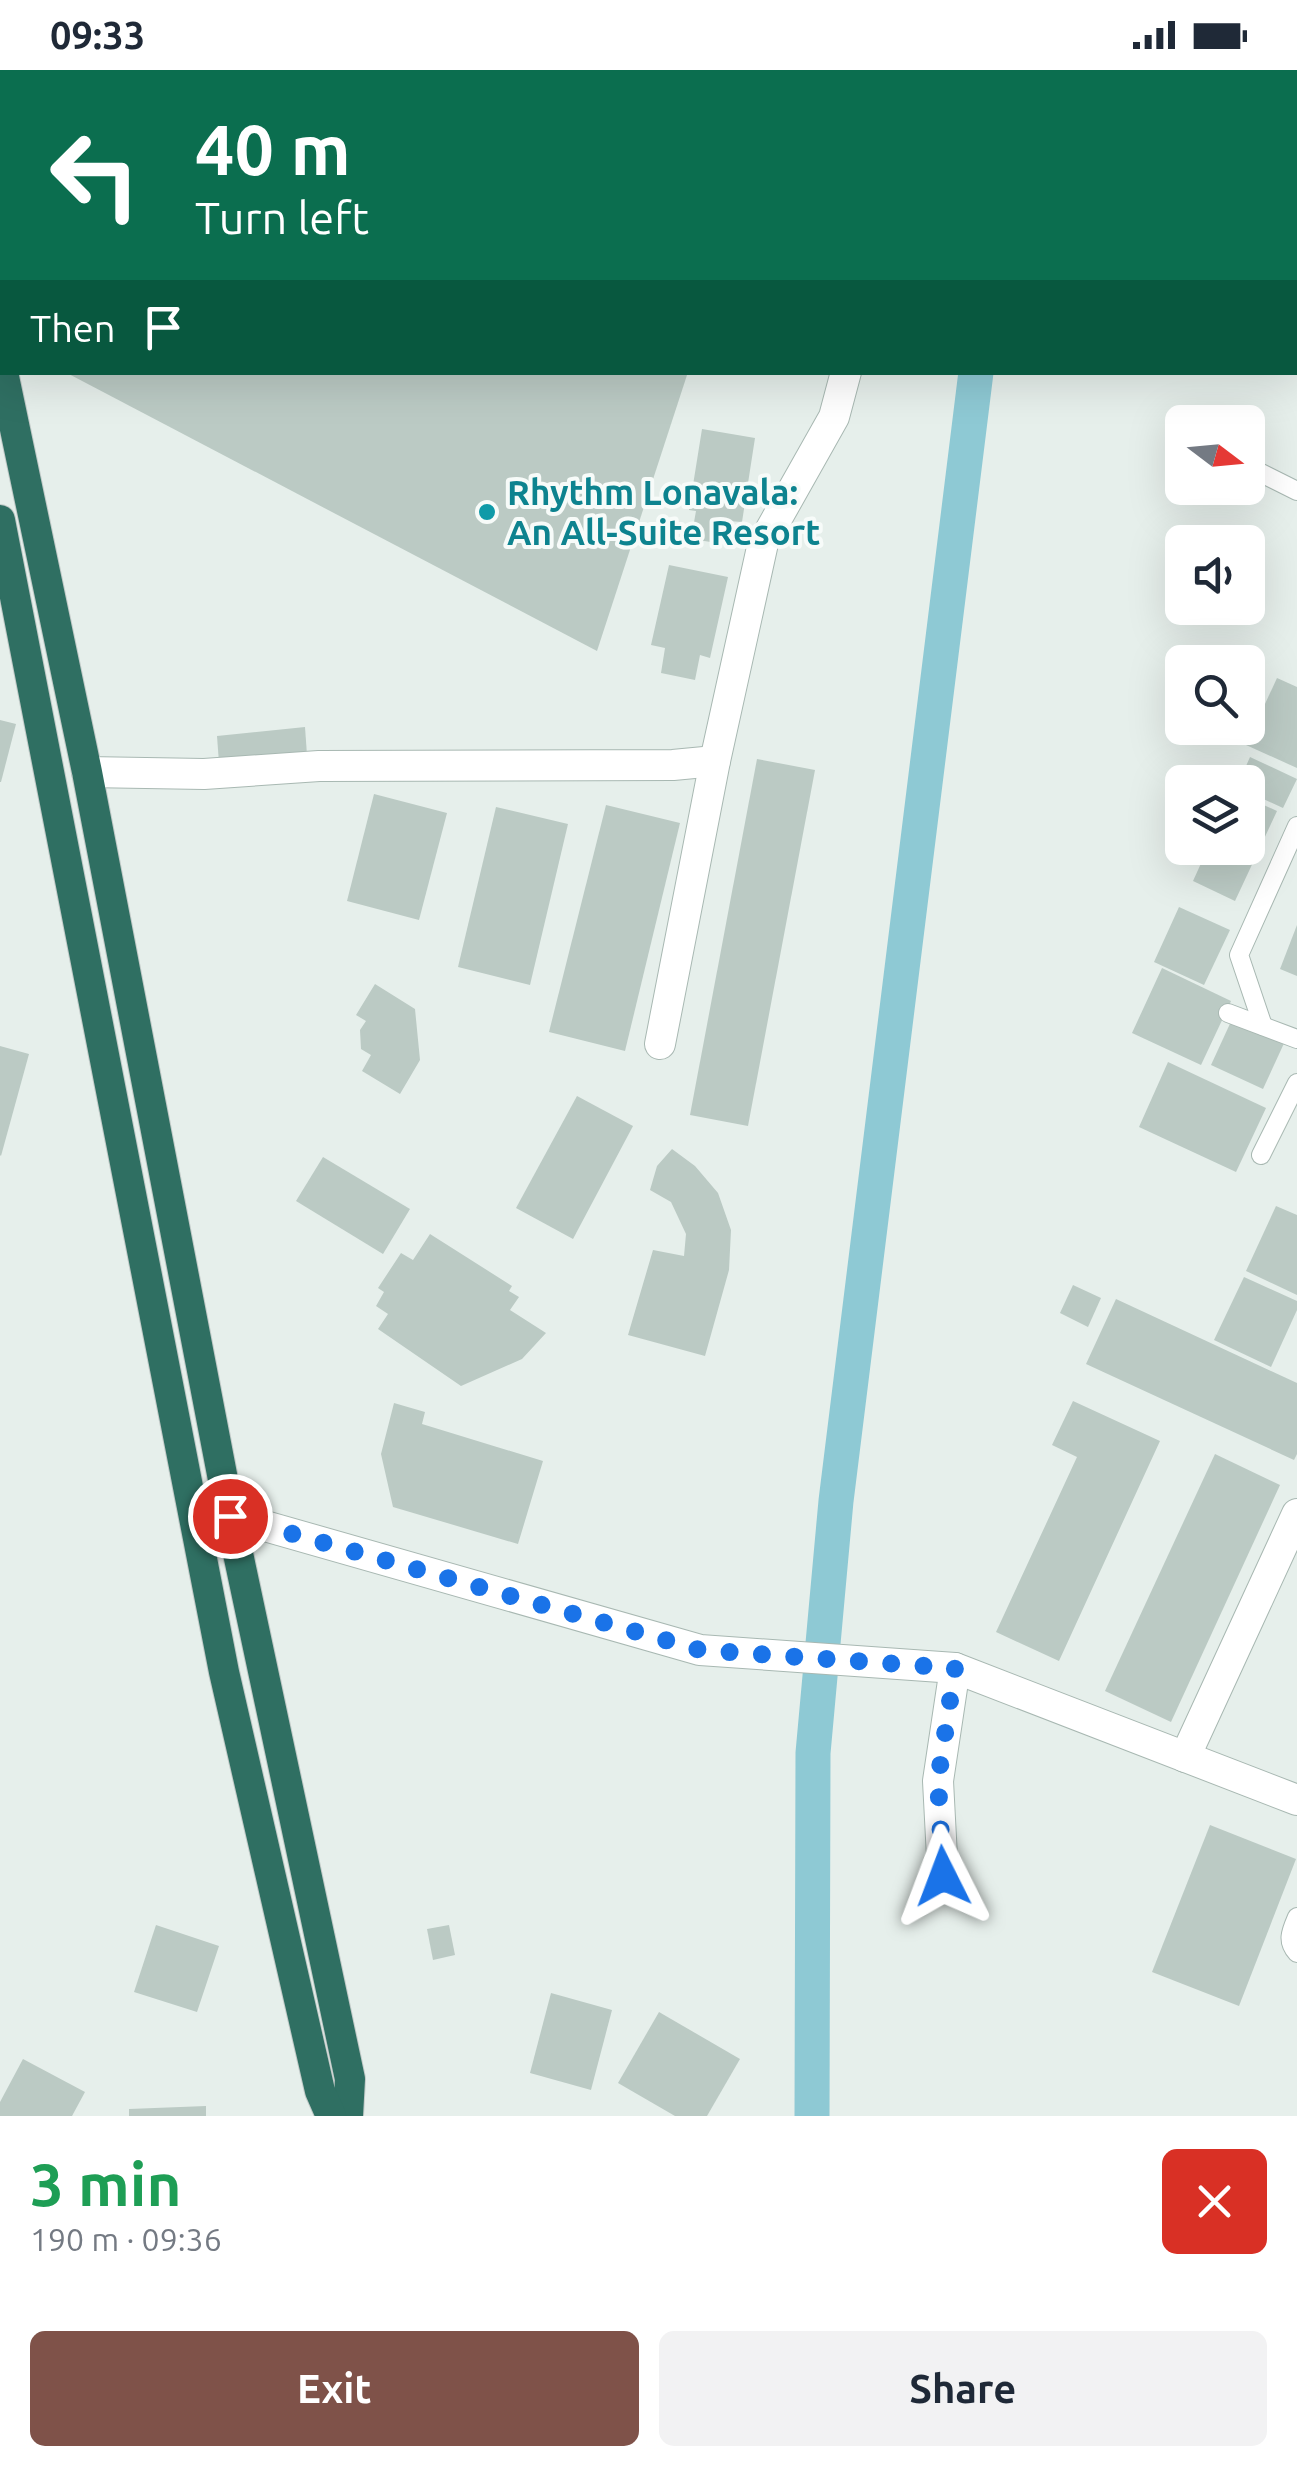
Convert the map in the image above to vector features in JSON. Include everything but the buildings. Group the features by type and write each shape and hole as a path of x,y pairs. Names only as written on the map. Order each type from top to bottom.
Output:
{"highway":[{"path":"3,375 86,772 230,1516 350,2080 348,2116"},
{"path":"0,520 224,1672 320,2091 331,2116"}],"street":[{"path":"660,1044 715,761 763,543 834,417 845,375"},
{"path":"86,772 204,774 319,766 673,765 715,761"},
{"path":"1185,1757 1297,1514"},
{"path":"230,1516 700,1650 955,1668 1297,1800"},
{"path":"943,1876 938,1780 955,1668"}],"lane":[{"path":"1265,476 1297,492"},
{"path":"1263,1026 1239,955 1297,826"},
{"path":"1228,1013 1297,1039"},
{"path":"1261,1155 1297,1083"},
{"path":"1297,1916 1290,1933 1290,1946 1297,1953"}],"waterway":[{"path":"812,2116 813,1753 836,1501 976,375"}],"place":[{"name":"Rhythm Lonavala: An All-Suite Resort","path":"487,512"}],"route":[{"path":"230,1516 700,1650 955,1668 938,1780 943,1876"}]}
